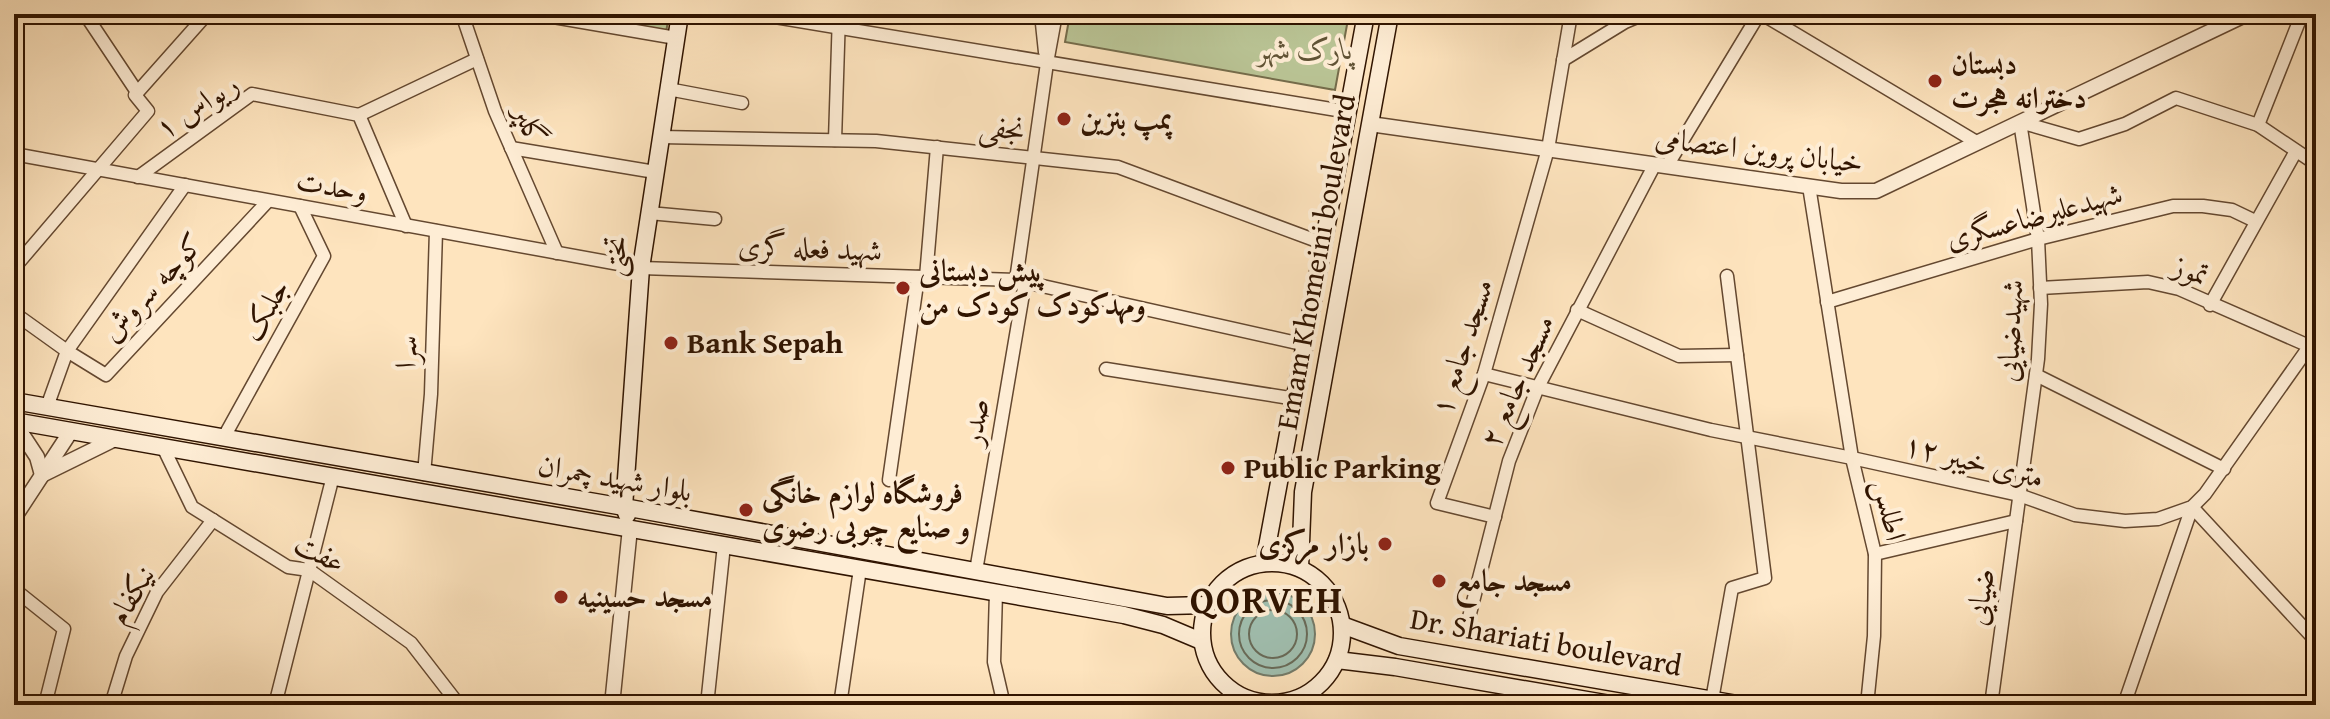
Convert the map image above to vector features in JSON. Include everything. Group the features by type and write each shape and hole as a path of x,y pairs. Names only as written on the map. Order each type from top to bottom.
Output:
{"main road":[{"name":"تختی","path":"624,507 641,268 680,14"},
{"name":"Emam Khomeini boulevard","path":"1264,563 1366,14"},
{"name":"Emam Khomeini boulevard","path":"1300,568 1303,492 1390,14"},
{"path":"1300,375 1323,379"},
{"name":"بلوار شهید چمران","path":"14,401 624,507 1167,606 1207,605"},
{"name":"بلوار شهید چمران","path":"14,421 1124,615 1163,625 1201,641"},
{"path":"333,476 338,457"},
{"path":"624,507 630,528"},
{"path":"1282,563 1300,568 1329,591 1338,607 1343,637 1337,660 1328,676 1315,689 1299,698 1280,704 1245,702 1211,669 1201,641 1207,605 1224,581 1250,566 1282,563"},
{"name":"Dr. Shariati boulevard","path":"1342,625 1399,646 1743,705"},
{"path":"1337,660 1616,705"}],"street":[{"path":"85,14 137,92"},
{"path":"14,268 148,111 135,95 207,14"},
{"name":"گلپر","path":"462,14 511,148 557,253"},
{"path":"536,14 676,38"},
{"path":"756,14 1349,112"},
{"path":"835,140 839,14"},
{"path":"1041,14 1047,63"},
{"path":"1047,63 1056,14"},
{"name":"مسجد جامع ۱","path":"1495,517 1437,503 1484,374 1548,149 1571,14"},
{"path":"1563,60 1625,22 1644,14"},
{"path":"1760,14 1978,143"},
{"name":"مسجد جامع ۲","path":"1465,633 1509,461 1538,387 1577,310 1661,165 1760,14"},
{"name":"خیابان پروین اعتصامی","path":"1370,124 1841,191 1876,191 2247,14"},
{"path":"2258,125 2302,14"},
{"path":"406,226 359,115 477,59"},
{"name":"صدر","path":"976,571 1020,281 1047,63"},
{"path":"668,89 742,103"},
{"name":"ریواس ۱","path":"138,177 252,94 359,115"},
{"path":"2020,122 2079,139 2125,124 2176,98 2258,125 2316,164"},
{"name":"شهیدضیایی","path":"2019,495 2036,375 2040,288 2038,239 2020,122"},
{"name":"نجفی","path":"661,137 876,141 1118,167 1325,244"},
{"path":"889,480 922,277 937,147"},
{"path":"511,148 655,172"},
{"path":"2210,305 2296,151"},
{"name":"وحدت","path":"14,154 641,268"},
{"path":"47,407 67,351 185,185"},
{"name":"اطلس","path":"1809,186 1852,458 1875,554 1874,636 1867,705"},
{"name":"کوچه سروش","path":"67,351 106,375 268,201"},
{"name":"جلبک","path":"224,437 324,256 300,206"},
{"name":"شهیدعلیرضاعسگری","path":"1827,302 2038,239 2173,206 2232,210 2255,221"},
{"path":"649,213 715,219"},
{"name":"سرا","path":"424,474 431,394 436,231"},
{"name":"شهید فعله گری","path":"641,268 1020,281 1306,345"},
{"path":"1712,700 1732,588 1765,578 1727,276"},
{"name":"تموز","path":"2040,288 2148,282 2179,289 2210,305 2314,344"},
{"path":"1577,310 1679,356 1737,355"},
{"path":"14,313 67,351"},
{"path":"2124,705 2192,507 2224,469 2314,344"},
{"path":"1106,369 1296,399"},
{"name":"۱۲ متری خیبر","path":"1484,374 1748,437 2019,495 2075,515 2125,521 2158,519 2192,507"},
{"path":"2036,375 2224,469"},
{"path":"14,421 37,457 42,475"},
{"path":"14,518 71,431"},
{"path":"42,475 115,439"},
{"name":"عفت","path":"163,447 192,507 288,567 309,570 411,643 459,705"},
{"path":"275,705 333,476"},
{"name":"ضیایی","path":"1991,705 2019,495"},
{"path":"2192,507 2314,634"},
{"name":"نیکفام","path":"111,705 126,656 157,592 213,520"},
{"path":"1875,554 2016,521"},
{"path":"612,705 630,528"},
{"path":"707,705 724,545"},
{"path":"840,705 860,569"},
{"path":"14,589 64,629 45,705"},
{"path":"996,592 994,662 1004,705"}],"green space":[{"path":"532,14 669,14 666,33"},
{"name":"پارک شهر","path":"1070,14 1349,14 1335,90 1065,42"}],"water":[{"path":"1273,592 1289,595 1303,604 1312,618 1315,634 1312,650 1303,664 1289,673 1273,676 1257,673 1243,664 1234,650 1231,634 1234,618 1243,604 1257,595"}],"place":[{"name":"دبستان دخترانه هجرت","path":"1935,81"},
{"name":"پمپ بنزین","path":"1064,119"},
{"name":"پیش دبستانی ومهدکودک کودک من","path":"903,288"},
{"name":"Bank Sepah","path":"671,343"},
{"name":"Public Parking","path":"1228,468"},
{"name":"فروشگاه لوازم خانگی و صنایع چوبی رضوی","path":"746,510"},
{"name":"بازار مرکزی","path":"1385,544"},
{"name":"مسجد جامع","path":"1439,581"},
{"name":"مسجد حسینیه","path":"561,597"}],"district":[{"name":"QORVEH","path":"1267,600"}]}
